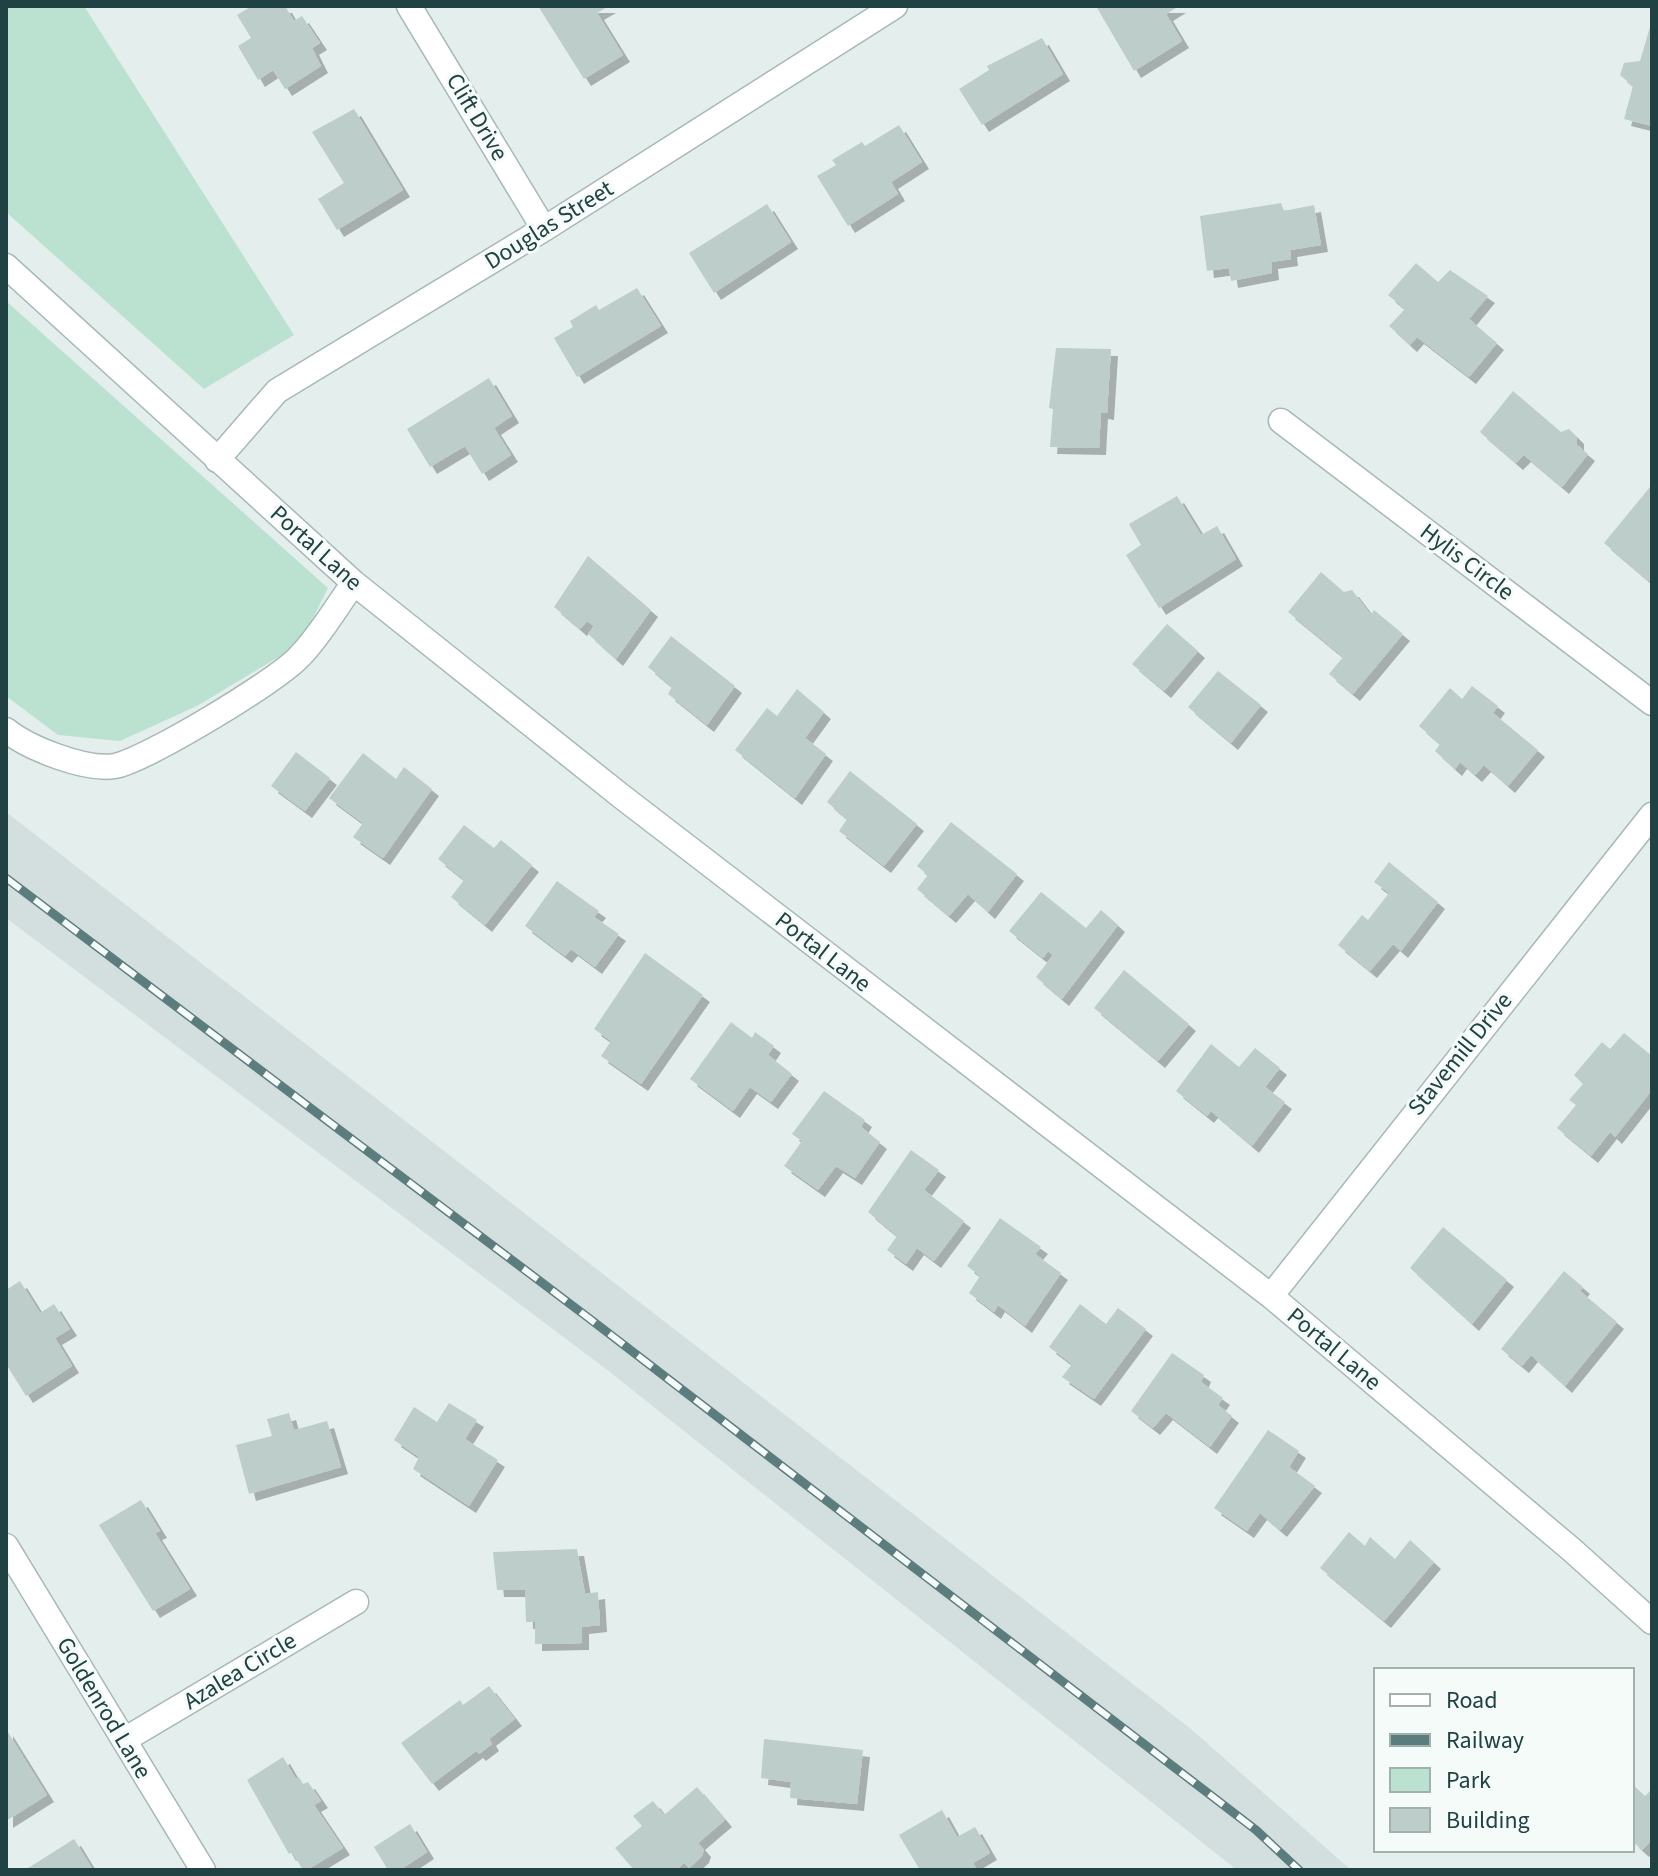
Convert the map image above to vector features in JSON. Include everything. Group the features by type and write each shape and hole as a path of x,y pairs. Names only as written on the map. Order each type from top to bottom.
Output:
{"street":[{"name":"Clift Drive","path":"409,6 544,229"},
{"name":"Douglas Street","path":"217,460 277,391 544,229 895,6"},
{"name":"Portal Lane","path":"6,266 354,583 621,796 1271,1296 1572,1550 1652,1622"},
{"name":"Hylis Circle","path":"1281,421 1652,703"},
{"path":"6,730 83,765 115,766 136,758 226,709 298,659 354,583"},
{"name":"Stavemill Drive","path":"1271,1296 1652,815"},
{"name":"Goldenrod Lane","path":"6,1546 203,1870"},
{"name":"Azalea Circle","path":"124,1740 356,1602"}],"shaded area":[{"path":"6,812 1191,1729 1351,1870 1237,1870 606,1369 6,918"}],"green space":[{"path":"6,6 84,6 294,335 204,389 6,212"},
{"path":"6,301 328,588 300,644 197,706 120,741 58,735 6,696"}],"building":[{"path":"252,6 285,6 294,21 302,16 320,43 312,48 321,66 285,89 273,70 258,80 238,46 251,38 237,15"},
{"path":"538,6 609,6 597,13 623,55 584,79"},
{"path":"1096,6 1179,6 1166,14 1182,41 1134,71"},
{"path":"1652,20 1652,126 1624,119 1633,86 1620,75 1624,63 1640,61"},
{"path":"1042,38 1063,74 982,125 959,89 989,70 987,66"},
{"path":"354,109 403,190 337,230 318,199 344,183 312,132"},
{"path":"899,125 922,162 891,182 898,194 848,226 817,176 836,165 832,160 862,142 865,146"},
{"path":"1281,203 1284,211 1314,205 1321,245 1290,250 1291,259 1271,262 1272,273 1231,281 1229,268 1207,271 1200,216"},
{"path":"767,204 791,242 714,293 689,253"},
{"path":"1416,263 1438,282 1450,270 1488,296 1469,319 1497,343 1469,377 1417,337 1410,345 1389,326 1405,309 1388,295"},
{"path":"637,288 661,326 577,377 554,338 573,327 570,321 596,305 599,310"},
{"path":"1056,348 1111,349 1107,413 1101,412 1099,448 1050,447 1053,409 1049,408"},
{"path":"489,378 512,416 494,428 511,455 482,474 465,446 430,467 407,429"},
{"path":"1513,391 1561,432 1569,429 1577,437 1577,445 1588,454 1562,487 1524,455 1516,463 1480,432"},
{"path":"1650,487 1652,489 1650,582 1604,543"},
{"path":"1177,496 1201,535 1217,526 1236,559 1159,608 1126,555 1141,545 1129,524"},
{"path":"588,556 651,610 616,659 588,634 594,626 587,621 580,629 554,607"},
{"path":"1321,572 1344,592 1352,590 1371,615 1374,610 1403,634 1353,694 1329,674 1343,657 1288,612"},
{"path":"1167,624 1198,651 1164,691 1132,664"},
{"path":"671,636 735,686 707,725 668,694 672,687 648,667"},
{"path":"1218,671 1261,705 1231,743 1188,707"},
{"path":"1472,686 1498,706 1493,713 1538,750 1508,786 1484,765 1475,775 1460,762 1455,769 1435,751 1440,744 1419,726 1450,688 1462,699"},
{"path":"797,689 824,712 805,738 826,754 795,798 735,750 767,708 777,716"},
{"path":"296,752 330,778 305,811 271,786"},
{"path":"363,753 396,779 404,767 432,789 383,858 353,837 363,823 329,798"},
{"path":"850,771 917,824 884,866 839,831 847,819 827,802"},
{"path":"951,822 1017,874 988,912 968,894 949,916 917,889 928,875 917,866"},
{"path":"464,825 494,848 501,840 532,865 485,925 451,897 464,880 438,859"},
{"path":"1389,862 1438,902 1401,951 1393,944 1370,971 1338,945 1362,915 1368,920 1389,893 1374,882"},
{"path":"557,881 599,911 594,917 619,934 595,967 571,949 565,956 525,926"},
{"path":"1041,892 1086,928 1101,910 1118,925 1062,999 1036,977 1053,955 1048,951 1043,958 1009,931"},
{"path":"645,953 703,995 641,1084 601,1056 611,1041 594,1029"},
{"path":"1124,970 1189,1024 1158,1061 1094,1008"},
{"path":"731,1022 752,1038 755,1032 774,1046 768,1055 792,1074 771,1102 750,1087 733,1111 690,1079"},
{"path":"1624,1033 1652,1056 1652,1090 1615,1137 1610,1132 1591,1156 1557,1128 1576,1105 1569,1100 1583,1084 1574,1075 1602,1042 1610,1049"},
{"path":"1211,1044 1239,1067 1255,1048 1280,1068 1265,1087 1285,1102 1252,1146 1211,1111 1207,1116 1176,1091"},
{"path":"824,1091 865,1120 861,1127 880,1142 855,1178 836,1166 818,1190 784,1166 802,1141 792,1134"},
{"path":"911,1150 939,1170 924,1190 964,1221 934,1261 917,1248 906,1264 887,1250 897,1236 868,1212"},
{"path":"1000,1218 1041,1247 1035,1254 1061,1273 1025,1326 998,1305 994,1312 969,1293 980,1276 967,1266"},
{"path":"1443,1227 1507,1280 1472,1324 1410,1268"},
{"path":"1564,1271 1583,1287 1580,1291 1617,1322 1565,1386 1531,1355 1522,1366 1501,1349"},
{"path":"20,1281 40,1313 54,1304 70,1329 55,1338 72,1366 26,1396 6,1364 6,1290"},
{"path":"1080,1304 1106,1324 1118,1308 1146,1329 1094,1399 1062,1377 1072,1364 1049,1347"},
{"path":"1172,1353 1204,1375 1201,1382 1223,1398 1218,1405 1232,1416 1210,1447 1166,1413 1153,1428 1131,1411"},
{"path":"449,1403 477,1420 465,1439 498,1460 469,1506 413,1469 419,1457 394,1440 414,1407 437,1422"},
{"path":"289,1413 294,1430 327,1421 341,1467 249,1494 236,1445 272,1436 267,1419"},
{"path":"1268,1430 1299,1451 1289,1467 1315,1486 1280,1530 1260,1513 1247,1531 1214,1508"},
{"path":"141,1500 160,1531 155,1533 190,1589 153,1611 99,1525"},
{"path":"1349,1532 1365,1546 1370,1537 1395,1559 1410,1540 1434,1562 1384,1621 1320,1568"},
{"path":"577,1549 585,1594 598,1592 600,1625 582,1627 582,1643 535,1644 535,1622 526,1622 525,1590 497,1590 493,1552"},
{"path":"489,1686 515,1719 489,1739 492,1744 479,1754 476,1751 432,1784 401,1743 460,1700 463,1705"},
{"path":"6,1729 47,1795 6,1821"},
{"path":"764,1739 863,1750 857,1804 790,1798 791,1782 761,1778"},
{"path":"283,1757 296,1779 299,1777 303,1784 308,1782 321,1801 314,1805 343,1848 307,1870 303,1870 292,1852 289,1854 247,1780"},
{"path":"1634,1786 1645,1796 1652,1789 1652,1840 1642,1850 1634,1843"},
{"path":"697,1787 725,1820 698,1843 704,1850 702,1856 689,1868 684,1863 676,1870 634,1870 615,1848 642,1826 633,1816 653,1801 664,1815"},
{"path":"942,1810 957,1837 975,1827 990,1853 973,1863 977,1870 920,1870 899,1835"},
{"path":"410,1824 427,1852 400,1870 388,1870 374,1847"},
{"path":"74,1839 93,1870 25,1870"}],"railway":[{"path":"6,878 590,1319 1256,1830 1299,1870"}]}
